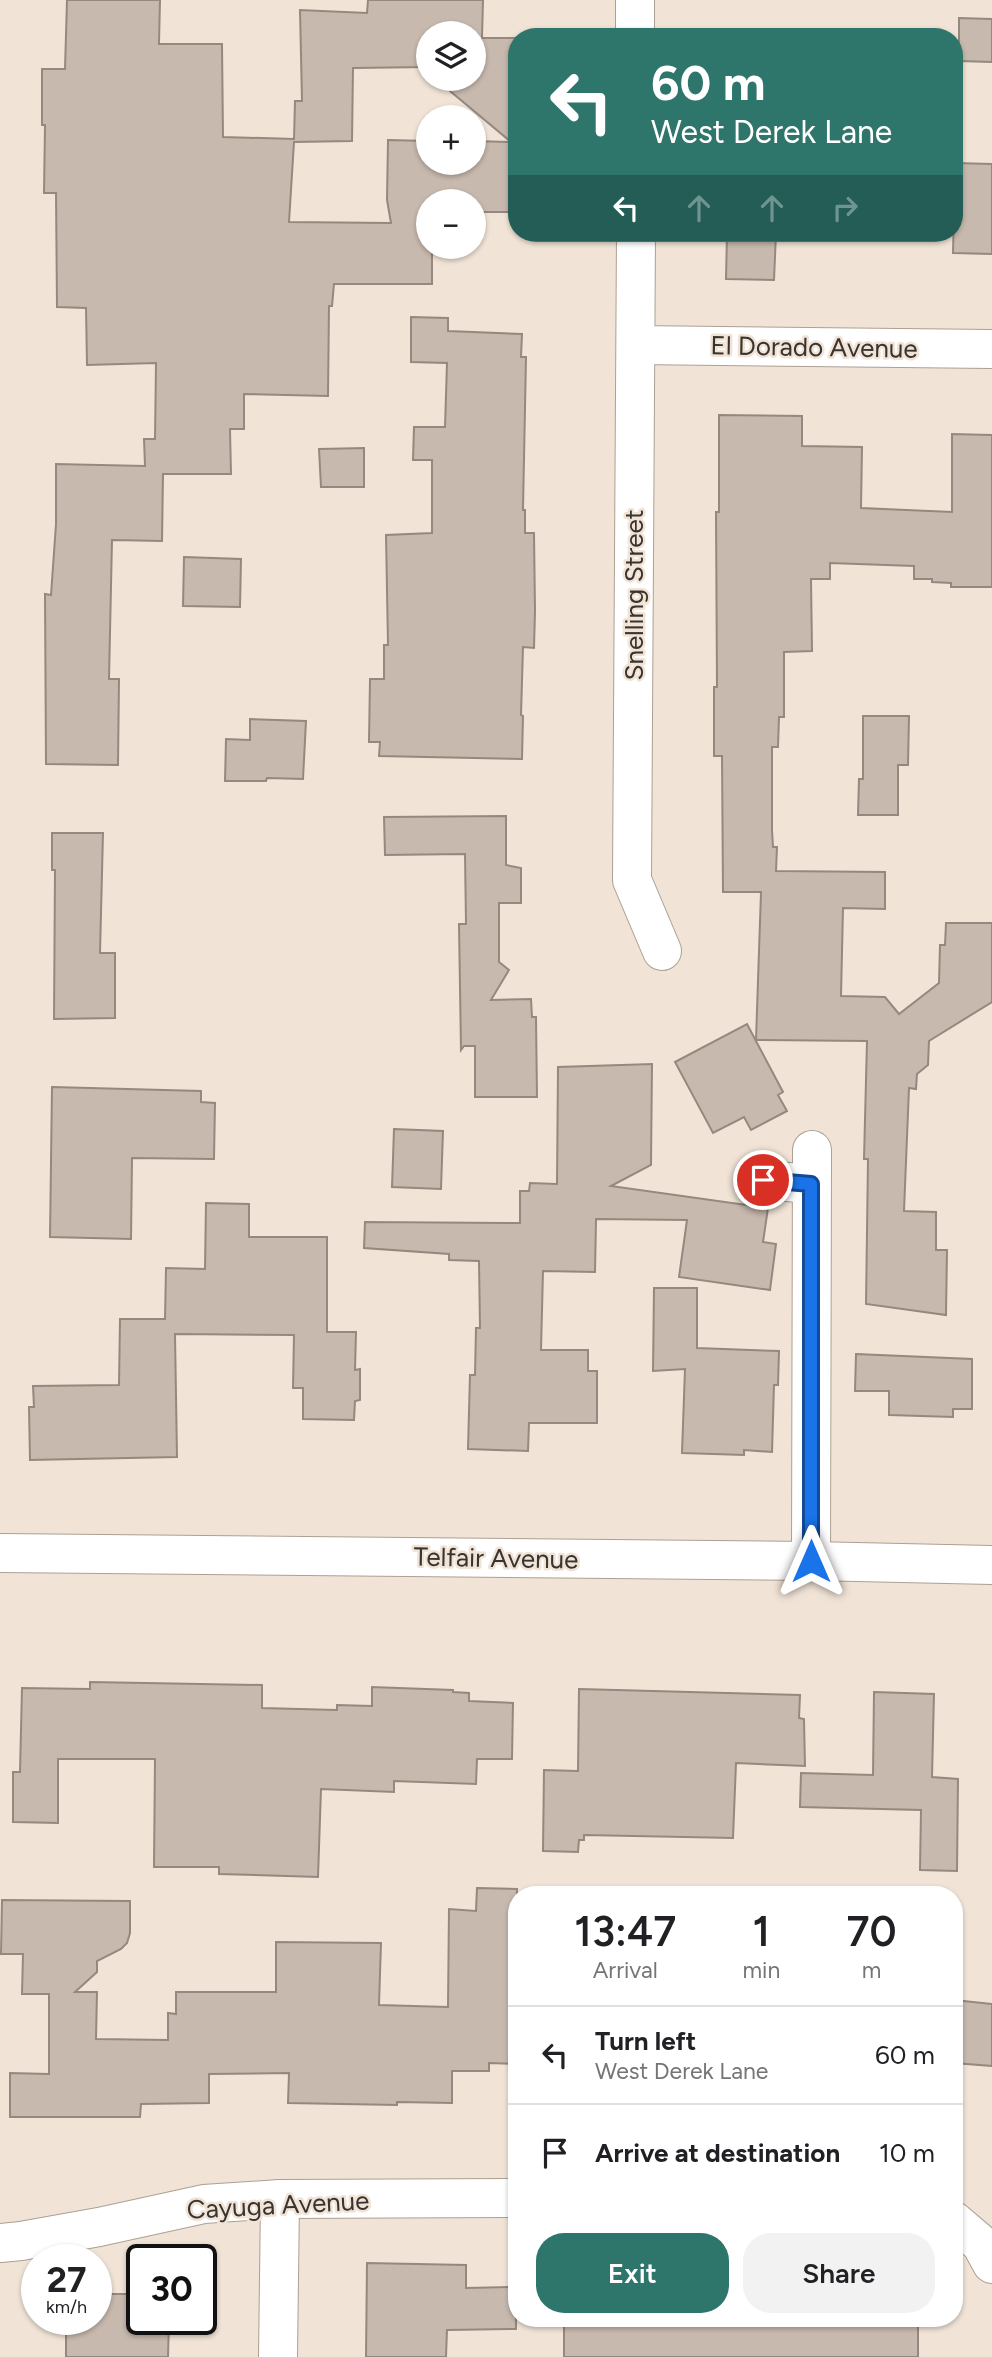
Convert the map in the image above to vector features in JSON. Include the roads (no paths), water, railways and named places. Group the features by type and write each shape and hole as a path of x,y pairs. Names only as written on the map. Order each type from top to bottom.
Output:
{"street":[{"path":"635,0 635,28"},
{"name":"Snelling Street","path":"636,242 632,880 663,951"},
{"name":"El Dorado Avenue","path":"636,345 992,349"},
{"path":"763,1180 811,1167 811,1561"},
{"name":"Telfair Avenue","path":"0,1553 992,1565"},
{"path":"278,2357 280,2199"},
{"name":"Cayuga Avenue","path":"0,2243 99,2227 204,2204 280,2199 508,2199"},
{"path":"963,2229 981,2244 992,2264"}]}
